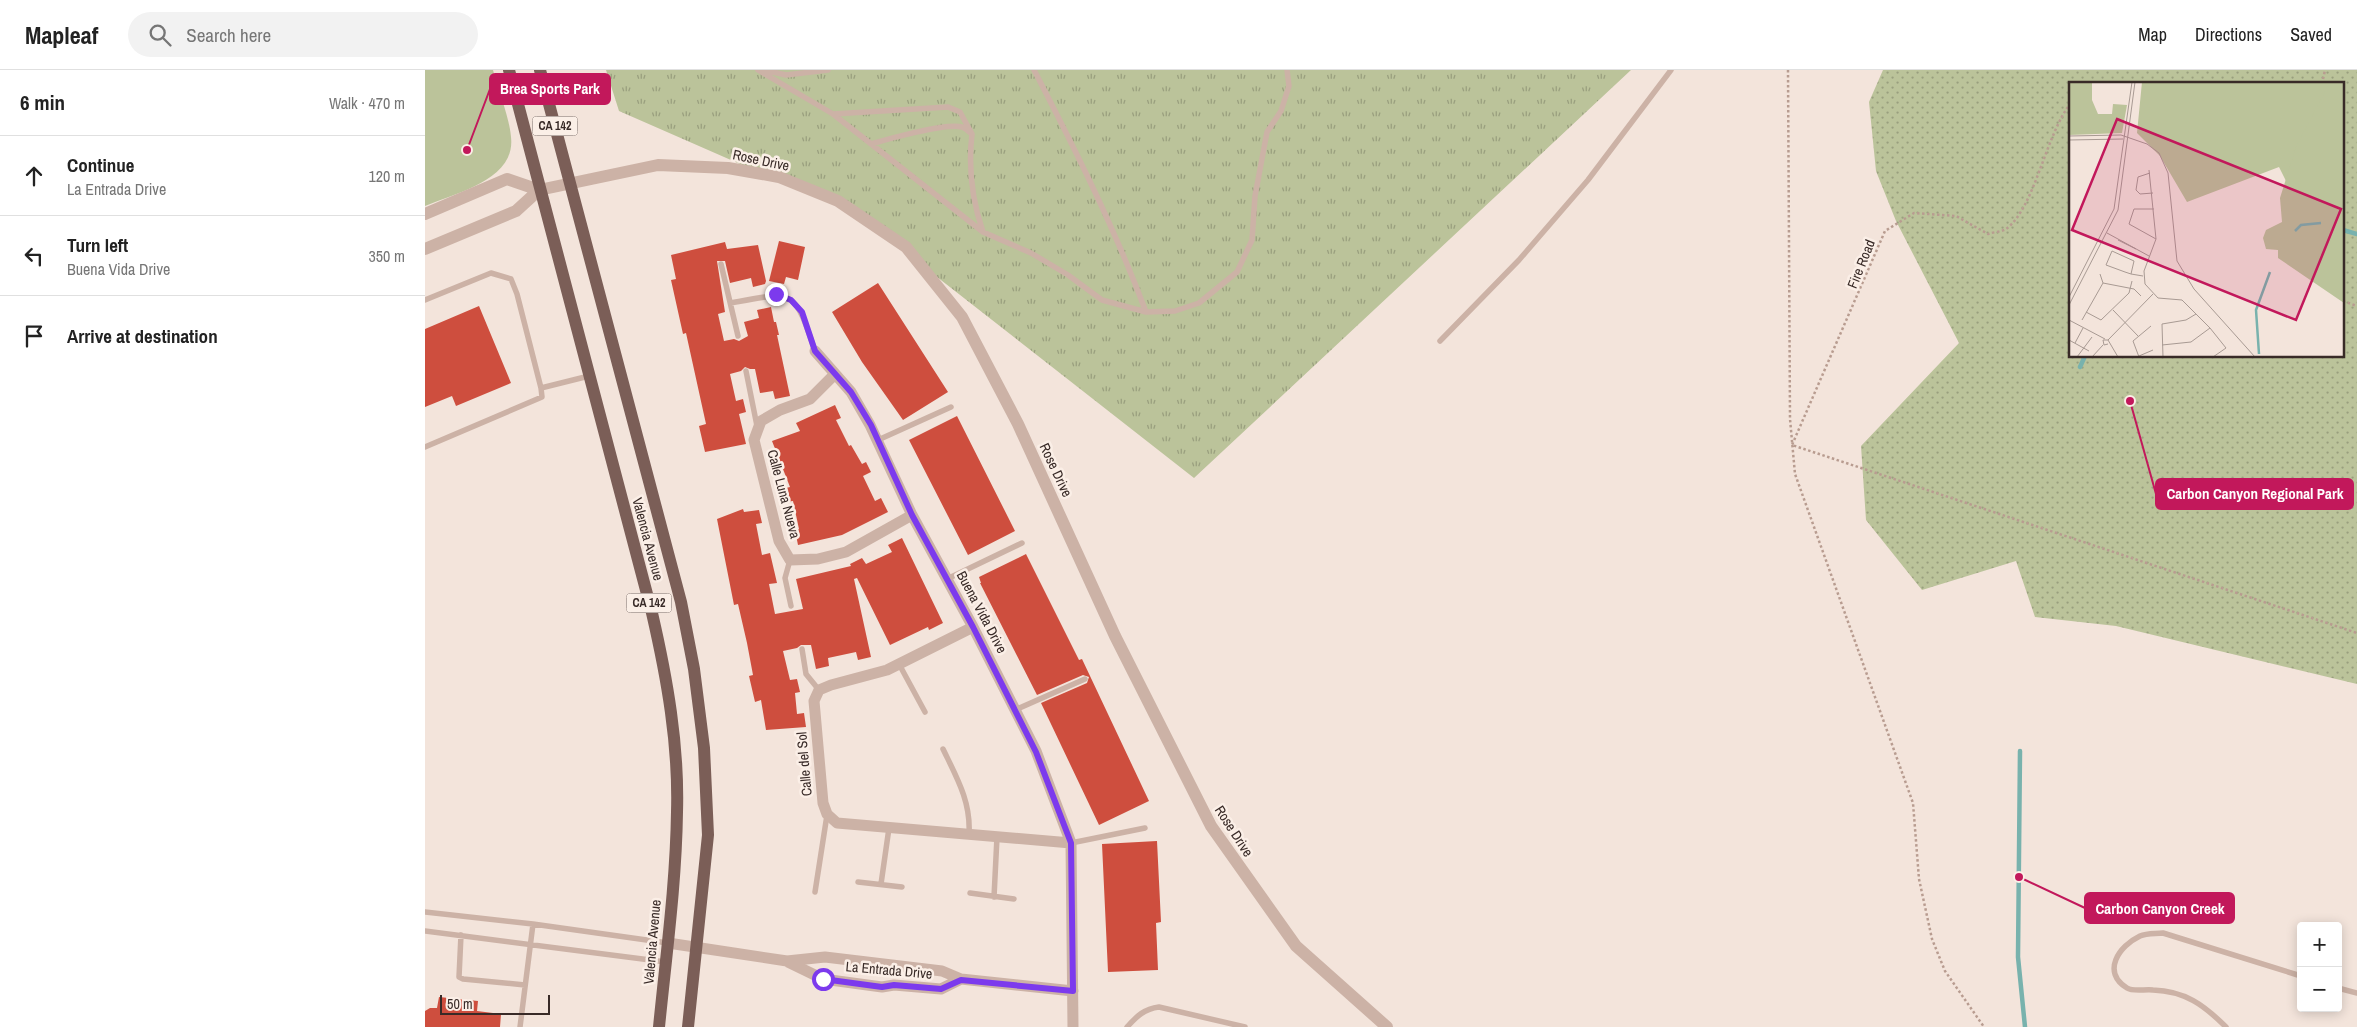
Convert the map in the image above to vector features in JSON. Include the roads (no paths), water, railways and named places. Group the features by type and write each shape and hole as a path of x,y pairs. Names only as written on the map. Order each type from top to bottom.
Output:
{"main road":[{"name":"Valencia Avenue","path":"509,70 666,674 675,747 677,812 668,943 659,1027"},
{"name":"Valencia Avenue","path":"540,70 681,602 694,669 705,748 708,836 698,948 688,1027"}],"street":[{"name":"Rose Drive","path":"539,190 658,165 728,168 779,176 837,201 906,247 967,325 1018,424 1115,636 1211,826 1295,946 1387,1027"},
{"path":"425,214 507,179 539,190 516,211 425,249"},
{"name":"Buena Vida Drive","path":"815,351 851,392 878,440 912,515 973,627 1036,752 1071,843 1073,1027"},
{"path":"758,430 761,421 780,410 810,400 834,374"},
{"name":"Calle Luna Nueva","path":"758,430 754,440 779,540 790,560 818,559 846,552 912,515"},
{"path":"819,690 887,670 973,627"},
{"name":"Calle del Sol","path":"819,690 814,701 823,803 827,814"},
{"path":"827,814 837,823 1071,843"},
{"name":"La Entrada Drive","path":"668,943 787,962 823,979 882,987 894,985 941,989 961,980"},
{"name":"La Entrada Drive","path":"787,962 825,957 942,971 961,980 1073,991"}],"lane":[{"path":"758,70 833,114 983,232 1031,252 1069,275 1102,300 1146,312 1175,311 1199,303 1237,272 1252,240 1255,196 1267,132 1281,111 1289,86 1287,70"},
{"path":"764,70 786,75 828,70"},
{"path":"1034,70 1076,151 1129,266 1146,312"},
{"path":"1440,341 1519,260 1561,212 1671,70"},
{"path":"833,114 948,107 960,112 972,134 969,164 973,204 983,232"},
{"path":"871,144 897,136 939,129 962,127 972,134"},
{"path":"721,264 738,336"},
{"path":"425,300 491,273 511,278 517,294 542,397 425,447"},
{"name":"Buena Vida Drive","path":"731,303 776,294 791,300 802,312 815,351"},
{"path":"746,372 758,430"},
{"path":"541,388 589,376"},
{"path":"878,440 951,406"},
{"path":"947,579 1022,543"},
{"path":"790,560 785,578 791,606"},
{"path":"802,649 806,674 819,690"},
{"path":"899,664 925,712"},
{"path":"1015,710 1085,679"},
{"path":"943,749 964,792 970,816 969,834"},
{"path":"815,892 827,814"},
{"path":"881,884 889,828"},
{"path":"1071,843 1145,828"},
{"path":"994,897 997,837"},
{"path":"858,882 902,887"},
{"path":"970,893 1014,899"},
{"path":"425,912 533,924 668,943"},
{"path":"520,1027 533,924"},
{"path":"425,931 531,943 666,962"},
{"path":"2226,1027 2189,996 2155,990 2129,990 2119,982 2113,969 2115,957 2127,944 2142,935 2163,933 2297,975"},
{"path":"461,935 459,977 463,979 525,985"},
{"path":"2342,989 2357,993"},
{"path":"1127,1027 1138,1015 1149,1008 1159,1007 1245,1027"}],"waterway":[{"path":"2345,231 2357,234"},
{"path":"2080,367 2084,358"},
{"path":"2020,751 2018,957 2025,1027"}],"place":[{"name":"Brea Sports Park","path":"467,150"},
{"name":"Carbon Canyon Regional Park","path":"2130,401"},
{"name":"Carbon Canyon Creek","path":"2019,877"}]}
